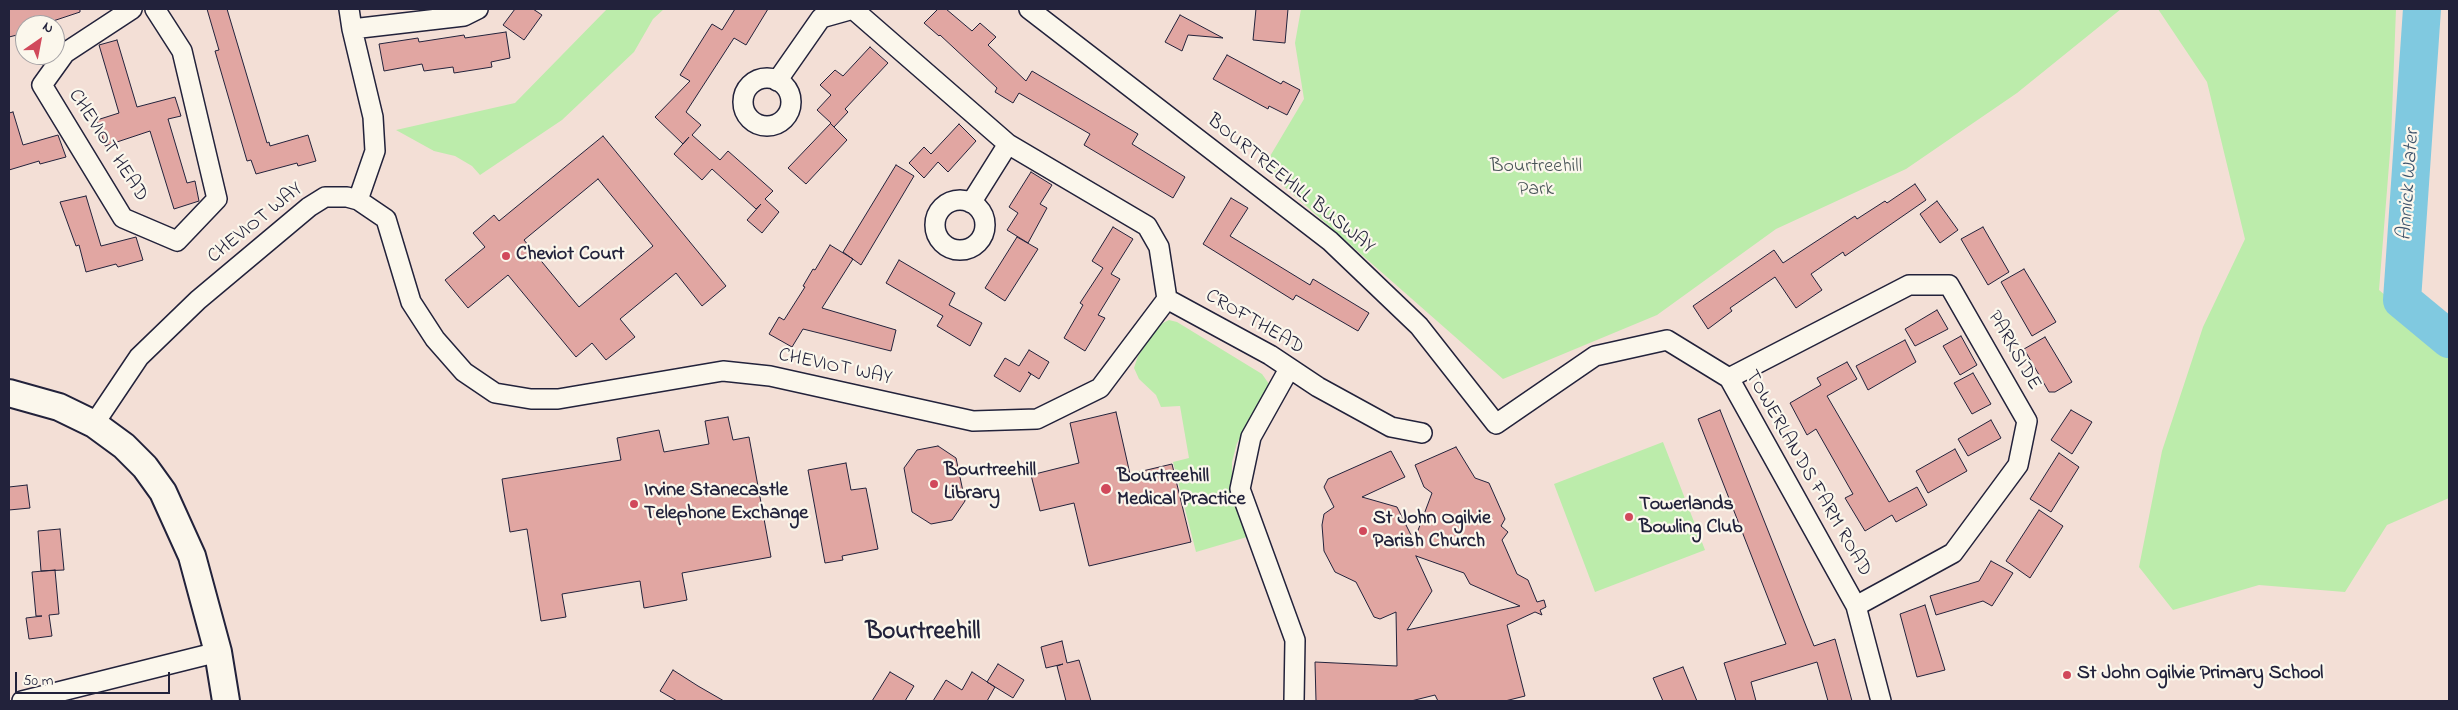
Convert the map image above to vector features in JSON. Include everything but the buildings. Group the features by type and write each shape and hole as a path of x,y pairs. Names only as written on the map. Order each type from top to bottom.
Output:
{"street":[{"name":"CHEVIOT HEAD","path":"132,9 65,53 42,85 123,218 177,241 216,199 182,51 155,9"},
{"path":"349,9 373,116 375,151 358,200"},
{"path":"352,29 464,16 478,9"},
{"path":"776,81 821,18 853,9 1008,144 1147,226 1159,247 1167,299"},
{"name":"BOURTREEHILL BUSWAY","path":"1029,9 1330,241 1418,326 1496,424"},
{"path":"971,203 1008,144"},
{"name":"CHEVIOT WAY","path":"94,424 139,357 198,300 309,207 326,197 347,197 358,200 386,219 411,302 435,339 464,372 495,393 531,399 558,399 723,371 770,376 973,421 1037,419 1100,388 1167,299"},
{"name":"PARKSIDE","path":"1729,378 1909,285 1949,286 2026,421 2018,465 1953,553 1856,606"},
{"name":"CROFTHEAD","path":"1167,299 1270,355 1318,387 1390,426 1422,432"},
{"name":"TOWERLANDS FARM ROAD","path":"1496,424 1595,356 1668,340 1729,378 1856,606 1881,701"},
{"path":"1289,369 1251,437 1240,489 1295,640 1294,701"},
{"path":"9,393 59,407 94,424 145,466 163,492 192,556 218,652 226,701"},
{"path":"22,701 67,695 218,652"}],"green space":[{"path":"607,9 664,9 653,19 634,52 562,120 480,175 472,166 455,156 434,151 396,130 515,103"},
{"name":"Bourtreehill Park","path":"1301,9 2121,9 2017,93 1906,169 1776,229 1657,315 1503,379 1263,168 1304,99 1295,43"},
{"path":"2158,9 2396,9 2391,140 2379,290 2449,350 2449,498 2387,525 2345,592 2259,585 2173,610 2139,567 2162,451 2203,327 2245,239 2207,82"},
{"path":"1169,320 1177,322 1262,374 1269,384 1269,390 1237,443 1232,462 1232,485 1247,537 1196,552 1173,462 1189,458 1180,406 1161,407 1156,395 1139,379 1134,368 1138,356 1159,325"},
{"name":"Towerlands Bowling Club","path":"1663,442 1705,550 1595,592 1554,484"}],"waterway":[{"name":"Annick Water","path":"2422,9 2402,300 2449,339"}],"place":[{"name":"Cheviot Court","path":"506,256"},
{"name":"Bourtreehill Library","path":"934,484"},
{"name":"Bourtreehill Medical Practice","path":"1106,489"},
{"name":"Irvine Stanecastle Telephone Exchange","path":"634,504"},
{"name":"Towerlands Bowling Club","path":"1629,517"},
{"name":"St John Ogilvie Parish Church","path":"1363,531"},
{"name":"St John Ogilvie Primary School","path":"2067,675"}],"district":[{"name":"Bourtreehill","path":"923,634"}]}
